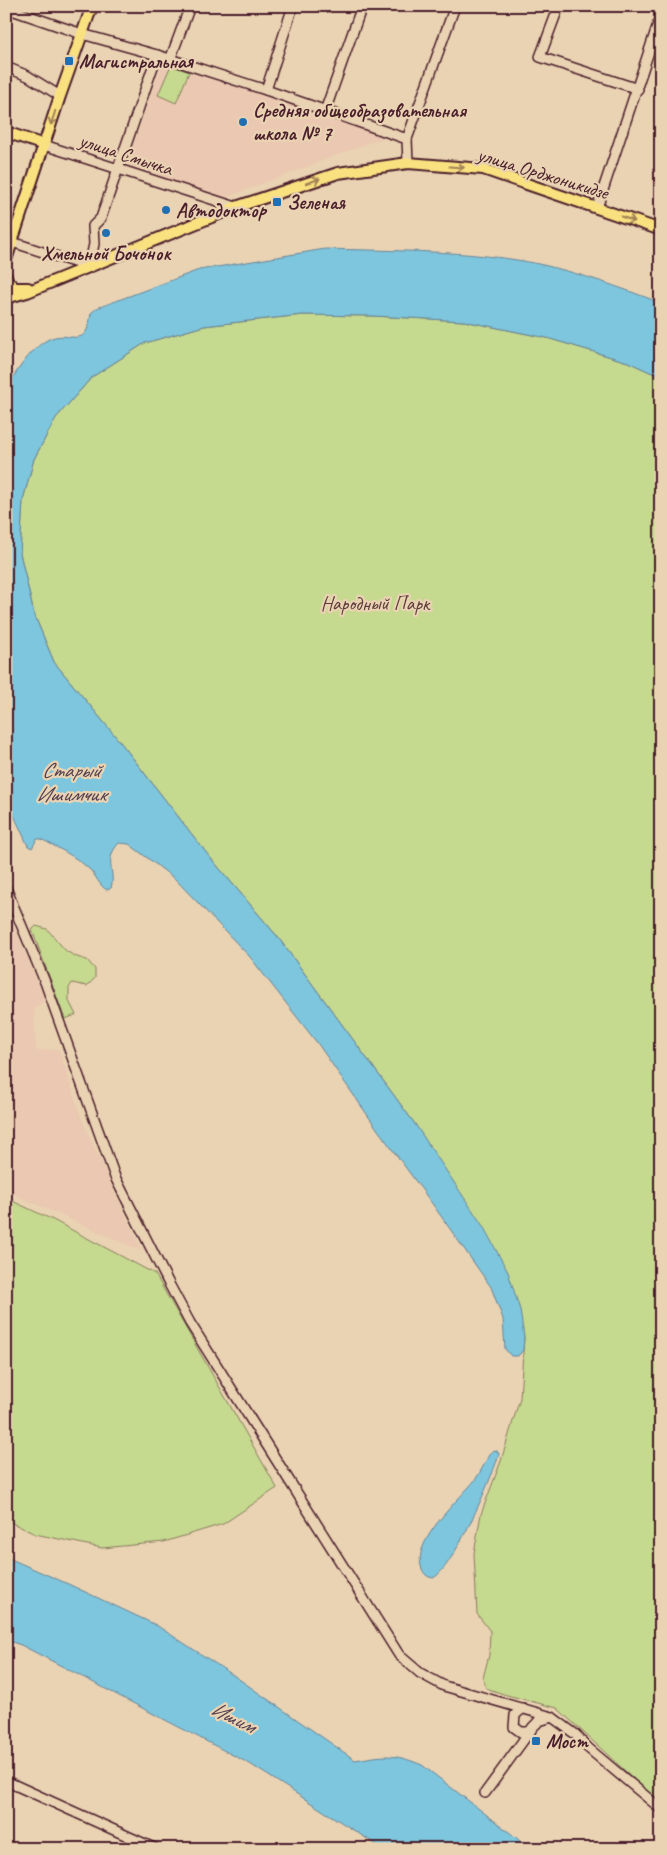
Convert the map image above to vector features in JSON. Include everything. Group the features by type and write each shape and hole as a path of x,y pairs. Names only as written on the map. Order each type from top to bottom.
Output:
{"main road":[{"path":"6,260 9,241 92,6"},
{"name":"улица Смычка","path":"6,132 44,144"},
{"name":"улица Орджоникидзе","path":"6,298 38,288 236,208 338,173 408,163 483,169 661,230"},
{"path":"6,276 8,282 15,288 38,288"}],"street":[{"path":"170,60 190,6"},
{"path":"266,90 293,6"},
{"path":"325,111 362,6"},
{"path":"408,163 407,139 455,6"},
{"path":"560,6 540,56 638,89"},
{"path":"6,8 82,34 157,55 266,90 407,139"},
{"path":"597,208 661,15"},
{"path":"9,241 89,267 94,244 94,226 101,218 157,55"},
{"path":"6,67 28,76 60,96"},
{"name":"улица Смычка","path":"44,144 236,208"},
{"path":"6,888 45,982 115,1177 168,1282 190,1323 399,1655 420,1674 444,1686 552,1717 575,1734 588,1748 661,1809"},
{"path":"523,1708 515,1715 514,1727 521,1732 530,1732"},
{"path":"486,1793 539,1721 552,1717"},
{"path":"6,1780 156,1849"}],"shaded area":[{"name":"Средняя общеобразовательная школа № 7","path":"163,61 387,136 225,198 126,166"},
{"path":"6,907 45,1000 34,1008 36,1051 59,1049 82,1120 142,1251 6,1191"}],"green space":[{"path":"171,65 189,72 176,103 158,95"},
{"name":"Народный Парк","path":"302,315 373,316 464,321 547,338 628,362 661,377 661,1804 557,1708 486,1688 483,1678 489,1655 490,1631 477,1614 474,1553 481,1514 501,1461 520,1398 524,1337 415,1124 277,936 208,855 121,743 54,662 34,614 20,553 23,500 34,459 56,418 92,377 145,343 204,326"},
{"path":"36,926 47,929 66,951 87,960 95,969 95,978 87,986 72,983 69,988 69,1001 76,1015 65,1019 32,930"},
{"path":"6,1198 53,1220 155,1274 277,1488 223,1524 164,1542 102,1548 35,1534 6,1520"}],"water":[{"name":"Старый Ишимчик","path":"325,249 430,252 483,256 534,263 582,275 661,303 661,377 628,362 547,338 464,321 373,316 302,315 204,326 145,343 92,377 56,418 34,459 23,500 20,553 34,614 54,662 121,743 208,855 277,936 415,1124 483,1226 508,1272 520,1310 524,1337 523,1350 518,1356 511,1356 505,1349 503,1319 491,1287 318,1044 250,957 175,879 129,844 119,843 114,849 111,860 111,888 107,890 89,869 60,849 41,839 37,839 32,848 28,846 12,811 6,792 6,389 24,361 43,343 57,337 76,337 85,333 89,325 91,313 97,308 199,270"},
{"path":"494,1450 499,1454 471,1522 451,1558 433,1578 429,1577 422,1569 420,1558 423,1546 448,1509 475,1480 490,1453"},
{"name":"Ишим","path":"6,1557 156,1625 233,1675 355,1760 389,1756 404,1758 422,1765 531,1849 383,1849 250,1764 21,1645 6,1640"}],"place":[{"name":"Магистральная","path":"69,61"},
{"name":"Средняя общеобразовательная школа № 7","path":"243,122"},
{"name":"Зеленая","path":"277,202"},
{"name":"Автодоктор","path":"166,210"},
{"name":"Хмельной Бочонок","path":"106,233"},
{"name":"Мост","path":"536,1741"}]}
